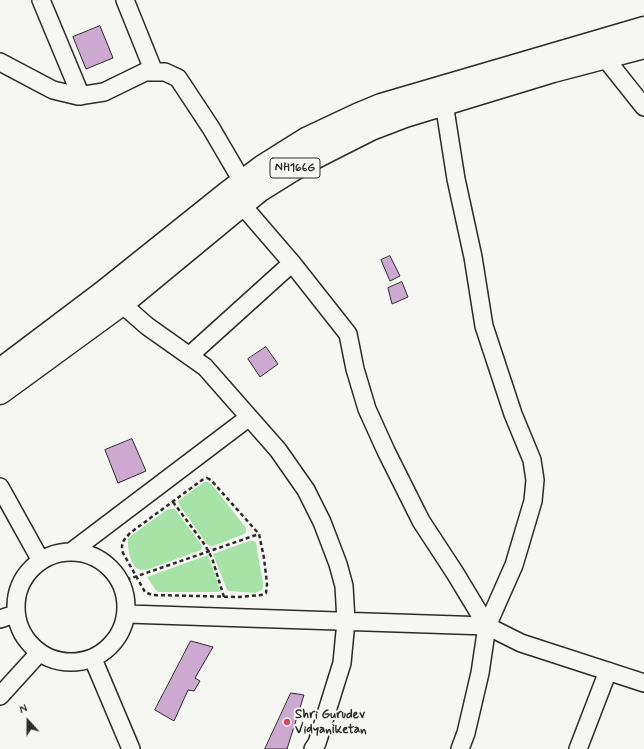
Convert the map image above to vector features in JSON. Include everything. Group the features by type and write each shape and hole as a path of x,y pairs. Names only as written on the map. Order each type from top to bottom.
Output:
{"highway":[{"name":"NH166G","path":"0,393 122,304 259,191 304,163 371,129 405,116 442,95 644,28"},
{"name":"NH166G","path":"0,370 102,294 242,181 306,139 381,105 442,95 605,58 644,47"}],"street":[{"path":"41,0 81,96"},
{"path":"126,0 154,72"},
{"path":"605,58 644,107"},
{"path":"0,62 53,90 78,96 104,92 145,72 164,72 178,78 211,128 242,181"},
{"path":"442,95 456,179 473,257 484,326 513,414 532,460 535,480 533,501 514,565 487,626 480,673 466,733 460,749"},
{"path":"242,204 292,263 348,334 355,369 367,409 386,451 421,521 487,626"},
{"path":"189,356 292,263"},
{"path":"122,304 147,326 205,368 278,450 306,490 322,522 338,564 344,586 346,621 342,663 317,743 313,749"},
{"path":"71,552 248,418"},
{"path":"0,487 41,561"},
{"path":"71,552 90,555 106,564 119,578 128,580 126,595 127,614 121,632 109,648 93,659 65,663 39,653 27,642 19,629 8,616 15,603 20,584 26,575 41,561 55,554 71,552"},
{"path":"127,614 487,626 521,643 644,683"},
{"path":"0,696 39,653"},
{"path":"93,659 131,749"},
{"path":"578,749 608,671"}],"path":[{"path":"207,478 211,480 259,534 264,558 267,584 266,593 261,595 239,597 152,595 128,580 121,547 123,541 130,533 173,502 202,480 207,478"},
{"path":"173,502 212,558 224,597"},
{"path":"128,580 259,534"}],"green space":[{"path":"204,482 208,482 213,486 246,528 246,532 244,534 213,546 207,544 178,501"},
{"path":"168,509 175,509 202,546 201,550 146,570 141,570 133,564 131,560 128,538"},
{"path":"249,541 254,541 256,543 263,589 255,593 227,590 213,554"},
{"path":"208,555 219,586 219,592 158,592 147,577"}],"building":[{"path":"100,26 113,58 86,69 73,37"},
{"path":"390,256 400,276 390,281 381,260"},
{"path":"402,282 408,297 392,304 388,288"},
{"path":"266,347 278,364 260,377 248,359"},
{"path":"132,439 146,471 118,483 105,450"},
{"path":"191,641 213,647 195,678 200,681 194,691 188,690 174,721 155,710"},
{"name":"Shri Gurudev Vidyaniketan","path":"291,693 304,695 287,749 265,749"}],"place":[{"name":"Shri Gurudev Vidyaniketan","path":"287,722"}]}
